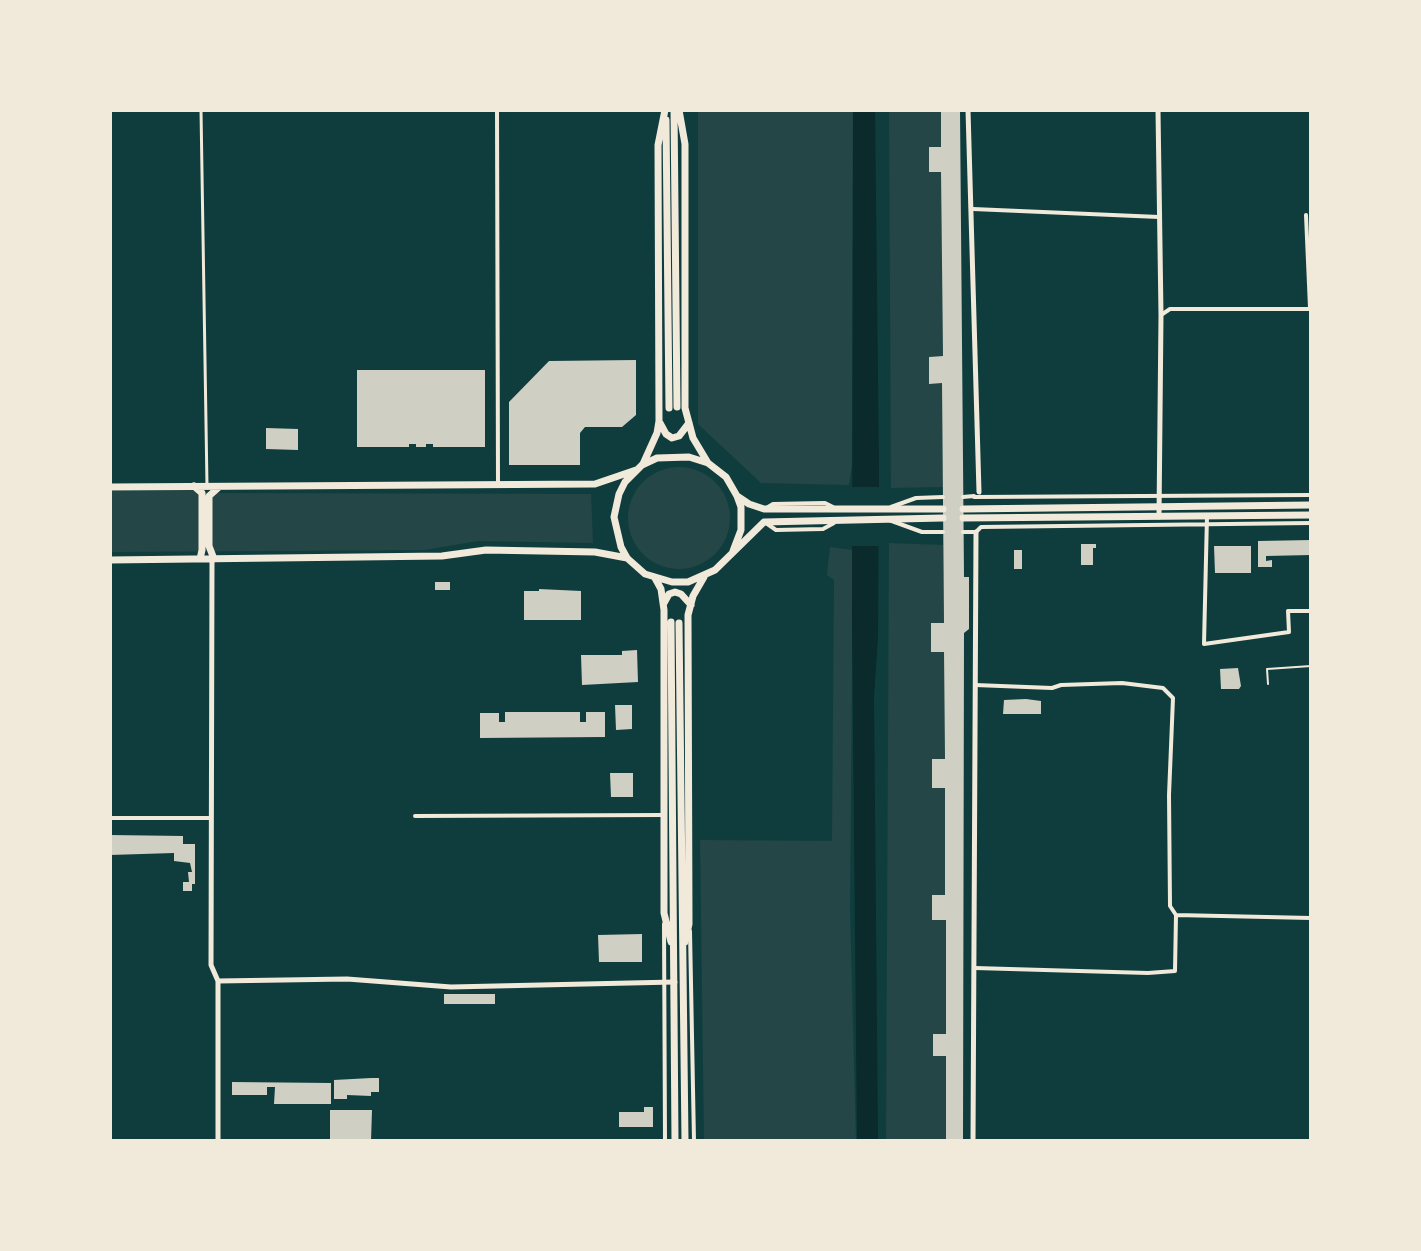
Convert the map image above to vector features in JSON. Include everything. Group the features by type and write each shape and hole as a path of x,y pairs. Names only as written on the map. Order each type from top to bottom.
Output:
{"main road":[{"path":"665,110 673,408 679,110"},
{"path":"627,558 616,532 614,517 619,494 625,482 640,467 657,433 659,421 658,145 665,110"},
{"path":"679,110 684,130 685,408 693,438 708,463"},
{"path":"659,421 672,438 679,436 689,423"},
{"path":"110,487 595,484 670,456 689,457 708,463 726,477 737,496 742,518 733,551"},
{"path":"194,486 202,493 200,559"},
{"path":"213,559 209,546 209,496 215,489 228,486"},
{"path":"110,560 442,556 486,550 595,552 627,558 655,578 688,582 704,577 725,561 764,522 887,519 943,514 887,509 764,509 737,496"},
{"path":"1311,505 1160,501 963,514 1207,520 1311,515"},
{"path":"775,509 772,516 775,521"},
{"path":"683,952 689,924 688,615 704,577"},
{"path":"655,578 663,604 664,913 675,959"},
{"path":"663,604 669,594 675,592 691,605"},
{"path":"675,1141 675,623 685,1141"}],"street":[{"path":"201,110 207,486"},
{"path":"497,110 498,484"},
{"path":"968,110 973,209 976,494"},
{"path":"1158,110 1161,315 1159,517"},
{"path":"973,209 1159,217"},
{"path":"1161,315 1170,309 1311,308 1306,215"},
{"path":"963,497 976,494 1160,501 1311,495"},
{"path":"887,509 916,498 943,497"},
{"path":"764,509 773,504 825,503 839,509"},
{"path":"887,519 922,532 943,532"},
{"path":"764,522 776,530 823,529 839,520"},
{"path":"1207,520 1204,644 1289,632 1288,611 1311,611"},
{"path":"973,1141 976,532 981,527 1207,520 1311,523"},
{"path":"963,532 976,532"},
{"path":"213,559 211,965 218,981 218,1141"},
{"path":"975,685 1052,688 1122,683 1163,688 1173,698 1169,795 1170,906 1176,915 1175,971 1148,973 975,968"},
{"path":"415,816 664,815"},
{"path":"110,818 211,818"},
{"path":"664,913 665,1141"},
{"path":"1176,915 1311,918"},
{"path":"689,924 694,1141"},
{"path":"218,981 347,979 451,987 675,982"}],"lane":[{"path":"1268,684 1267,669 1311,666"}],"shaded area":[{"path":"698,110 853,110 852,464 849,485 761,483 698,424"},
{"path":"853,110 875,110 879,467 878,637 874,698 878,1141 857,1141 852,624"},
{"path":"889,110 941,110 941,147 929,148 929,172 941,172 943,356 929,357 929,383 942,383 943,487 891,488"},
{"path":"679,467 698,471 715,482 726,499 730,518 726,537 715,554 698,565 679,569 660,565 643,554 632,537 628,518 632,499 643,482 660,471"},
{"path":"196,490 210,493 591,494 593,543 478,541 425,550 110,552 110,491"},
{"path":"889,543 943,545 944,623 931,623 931,652 944,652 945,759 932,759 932,788 945,788 945,895 932,895 932,920 946,920 946,1141 886,1141"},
{"path":"830,547 853,550 850,908 856,1141 704,1141 700,840 832,841 834,580 827,575"}],"pier":[{"path":"848,487 883,487 882,546 848,546"}],"building":[{"path":"941,110 960,110 964,577 969,577 969,629 964,633 963,1141 946,1141 946,1056 933,1056 933,1034 946,1034 946,920 932,920 932,895 945,895 945,788 932,788 932,759 945,759 944,652 931,652 931,623 944,623 942,383 929,384 929,357 943,356 941,172 929,172 929,147 941,147"},
{"path":"636,360 636,415 622,427 585,427 580,433 580,465 509,465 509,402 549,361"},
{"path":"357,370 485,370 485,447 433,447 433,444 426,444 426,447 416,447 416,444 409,444 409,447 357,447"},
{"path":"266,428 298,429 298,450 266,449"},
{"path":"1311,540 1311,555 1266,556 1266,561 1272,560 1272,567 1258,567 1258,541"},
{"path":"1081,544 1096,544 1093,548 1093,565 1081,565"},
{"path":"1214,546 1251,546 1251,573 1215,573"},
{"path":"1014,550 1022,550 1022,569 1014,569"},
{"path":"435,582 450,582 450,590 435,590"},
{"path":"524,591 581,591 581,620 524,620"},
{"path":"637,650 638,682 582,685 581,655 622,655 622,651"},
{"path":"1238,668 1239,689 1221,689 1220,669"},
{"path":"1004,700 1041,701 1041,714 1003,714"},
{"path":"615,705 632,705 632,729 616,730"},
{"path":"505,712 580,712 580,722 586,722 586,712 605,712 605,737 480,738 480,713 499,713 499,722 505,722"},
{"path":"610,773 633,773 633,797 611,797"},
{"path":"110,835 183,836 183,844 195,844 195,884 192,884 192,891 183,891 183,882 189,882 188,872 192,872 190,863 174,861 174,853 110,855"},
{"path":"642,934 642,962 599,962 598,935"},
{"path":"444,994 495,994 495,1004 444,1004"},
{"path":"379,1078 379,1092 371,1092 371,1096 347,1095 347,1099 334,1099 334,1080"},
{"path":"232,1082 331,1083 331,1104 274,1104 275,1087 267,1087 267,1095 232,1095"},
{"path":"644,1107 653,1107 653,1127 619,1127 619,1112 644,1112"},
{"path":"330,1110 372,1110 371,1141 330,1141"}]}
